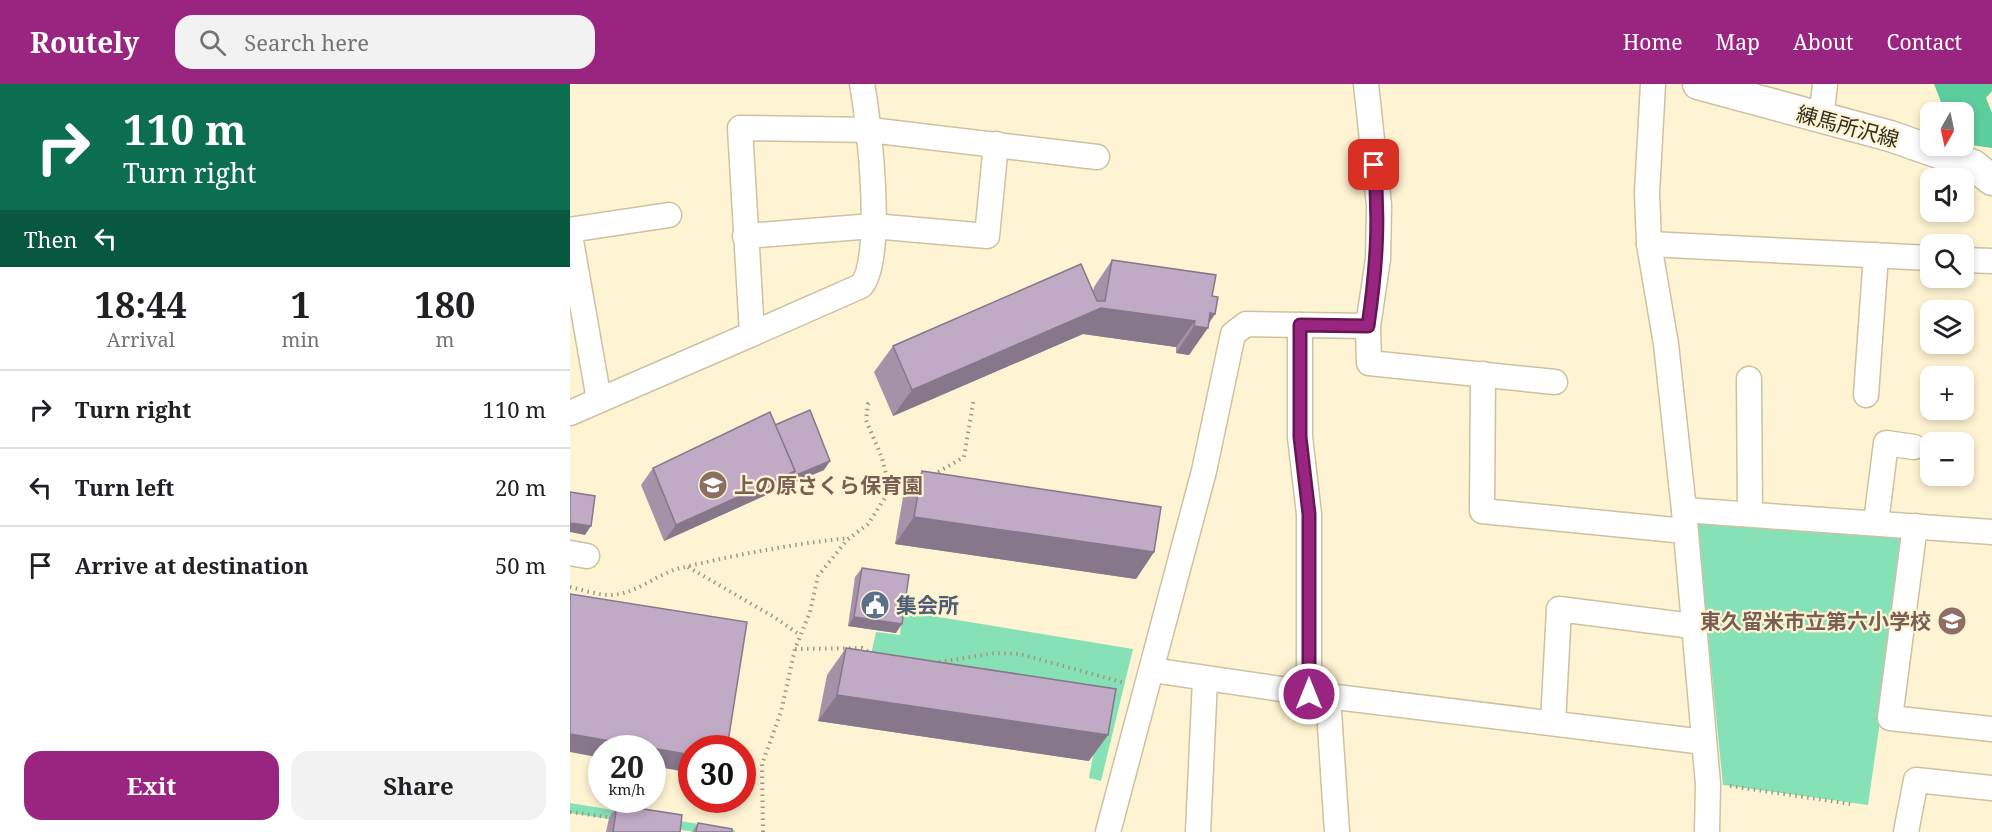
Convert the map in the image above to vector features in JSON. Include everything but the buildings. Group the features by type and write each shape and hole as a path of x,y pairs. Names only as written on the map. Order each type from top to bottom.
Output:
{"main road":[{"name":"練馬所沢線","path":"1698,84 1890,136 1973,165 1992,180"}],"street":[{"path":"570,413 861,286 868,279 873,226 870,130 862,84"},
{"path":"1366,84 1379,205 1378,259 1368,326 1369,363 1555,382"},
{"path":"1653,84 1647,193 1649,244 1666,344 1684,520 1708,784 1707,832"},
{"path":"1821,119 1825,84"},
{"path":"752,334 740,128 870,130 1096,157"},
{"path":"745,236 873,226 987,236 996,144"},
{"path":"599,400 570,233 669,215"},
{"path":"1649,244 1920,257"},
{"path":"1866,395 1876,255"},
{"path":"1974,260 1992,261"},
{"path":"1107,832 1204,471 1233,334 1246,324 1368,326"},
{"path":"1300,325 1300,437 1309,514 1318,695 1337,832"},
{"path":"1483,374 1482,511 1684,520 1750,514 1992,532"},
{"path":"1749,379 1750,514"},
{"path":"1876,522 1886,443 1914,447"},
{"path":"1915,526 1890,718 1992,729"},
{"path":"1553,723 1558,609 1692,626"},
{"path":"1152,670 1318,695 1704,742"},
{"path":"1197,832 1205,679"},
{"path":"1906,832 1916,780 1992,788"}],"path":[{"path":"888,486 932,475 964,456 974,398"},
{"path":"763,832 762,764 781,712 795,649 810,612 818,576 849,538 868,524 890,490 882,458 866,420 868,404 872,401"},
{"path":"570,587 611,595 688,567 772,548 849,538"},
{"path":"688,567 800,635"},
{"path":"795,649 862,648 872,654"},
{"path":"926,664 996,654 1020,654 1126,683"},
{"path":"1708,784 1851,804"},
{"path":"570,812 607,817"}],"green space":[{"path":"1934,84 1992,84 1992,91 1986,98 1992,113 1992,148 1974,145 1974,102 1941,102"},
{"path":"1700,518 1895,533 1906,540 1868,805 1723,785 1697,525"},
{"path":"902,611 1133,649 1101,781 1089,778 1101,712 870,659 876,632 900,635"},
{"path":"570,803 588,806 588,813 631,813 735,830 735,832 695,832 570,813"}],"place":[{"name":"上の原さくら保育園","path":"713,485"},
{"name":"集会所","path":"875,605"},
{"name":"東久留米市立第六小学校","path":"1952,621"}],"route":[{"path":"1309,694 1309,514 1300,437 1300,325 1368,326 1378,259 1379,205 1374,165"}]}
